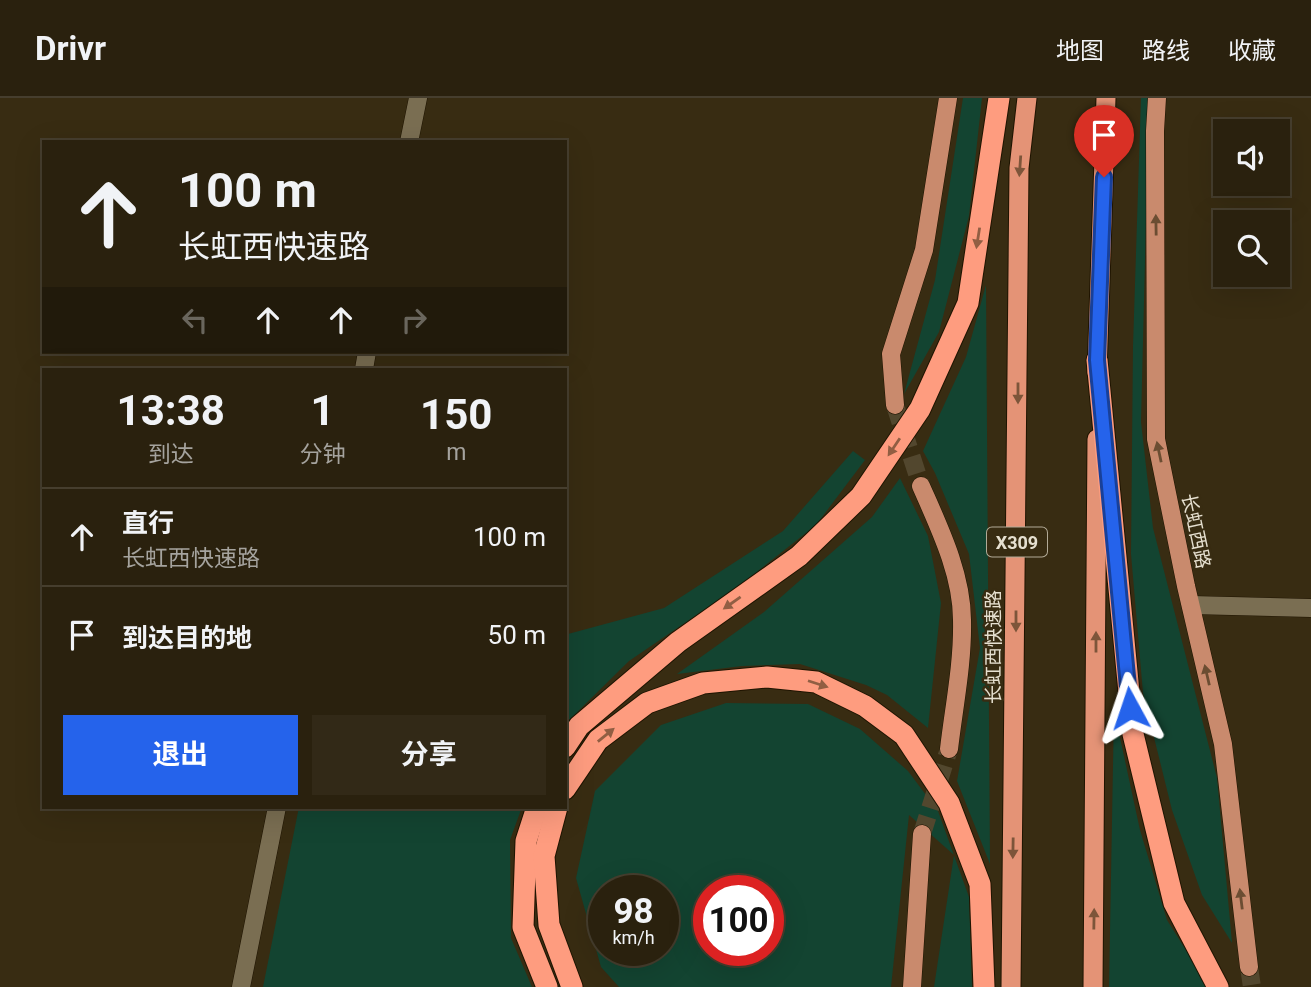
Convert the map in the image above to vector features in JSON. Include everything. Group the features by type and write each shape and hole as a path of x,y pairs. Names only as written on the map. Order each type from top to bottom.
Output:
{"highway":[{"path":"567,744 579,726 678,642 799,556 861,496 920,409 968,303 999,98"},
{"name":"长虹西快速路","path":"1011,987 1019,168 1027,98"},
{"path":"1093,987 1097,360 1106,98"},
{"path":"1097,360 1133,734 1174,903 1218,987"},
{"path":"567,786 598,740 647,703 703,683 767,677 816,682 865,706 904,735 949,803 980,884 984,987"},
{"path":"536,809 526,841 523,927 547,987"},
{"path":"556,809 544,856 549,925 572,987"}],"main road":[{"path":"895,405 891,354 923,250 948,98"},
{"name":"长虹西路","path":"1157,98 1156,439 1223,744 1249,967"},
{"path":"921,486 939,526 954,572 962,617 960,663 948,749"},
{"path":"912,987 922,834"}],"street":[{"path":"409,140 418,98"},
{"path":"1191,605 1311,608"},
{"path":"241,987 277,809"}],"green space":[{"path":"963,98 982,98 969,216 939,332 904,394 935,280"},
{"path":"1141,98 1149,98 1141,422 1153,528 1217,778 1232,943 1202,895 1172,810 1143,693 1131,554 1133,346"},
{"path":"986,285 990,864 957,781 980,648 969,554 923,451 966,357"},
{"path":"853,451 865,460 816,525 739,586 629,661 567,722 568,634 664,608 783,531"},
{"path":"900,478 928,536 941,603 928,728 887,695 866,685 800,664 742,666 677,674 764,612 872,517"},
{"path":"726,703 808,704 860,729 908,771 938,811 954,855 909,815 891,987 619,987 601,966 679,966 679,875 588,875 588,921 576,878 595,791 661,725"},
{"path":"1114,710 1140,830 1167,920 1209,987 1109,987"},
{"path":"299,809 521,809 510,840 511,938 532,987 263,987"},
{"path":"954,855 969,897 972,987 934,987"}],"tunnel":[{"path":"895,405 921,486"},
{"path":"922,834 949,749"},
{"path":"1249,967 1252,987"}],"route":[{"path":"1104,177 1097,360 1130,708"}]}
